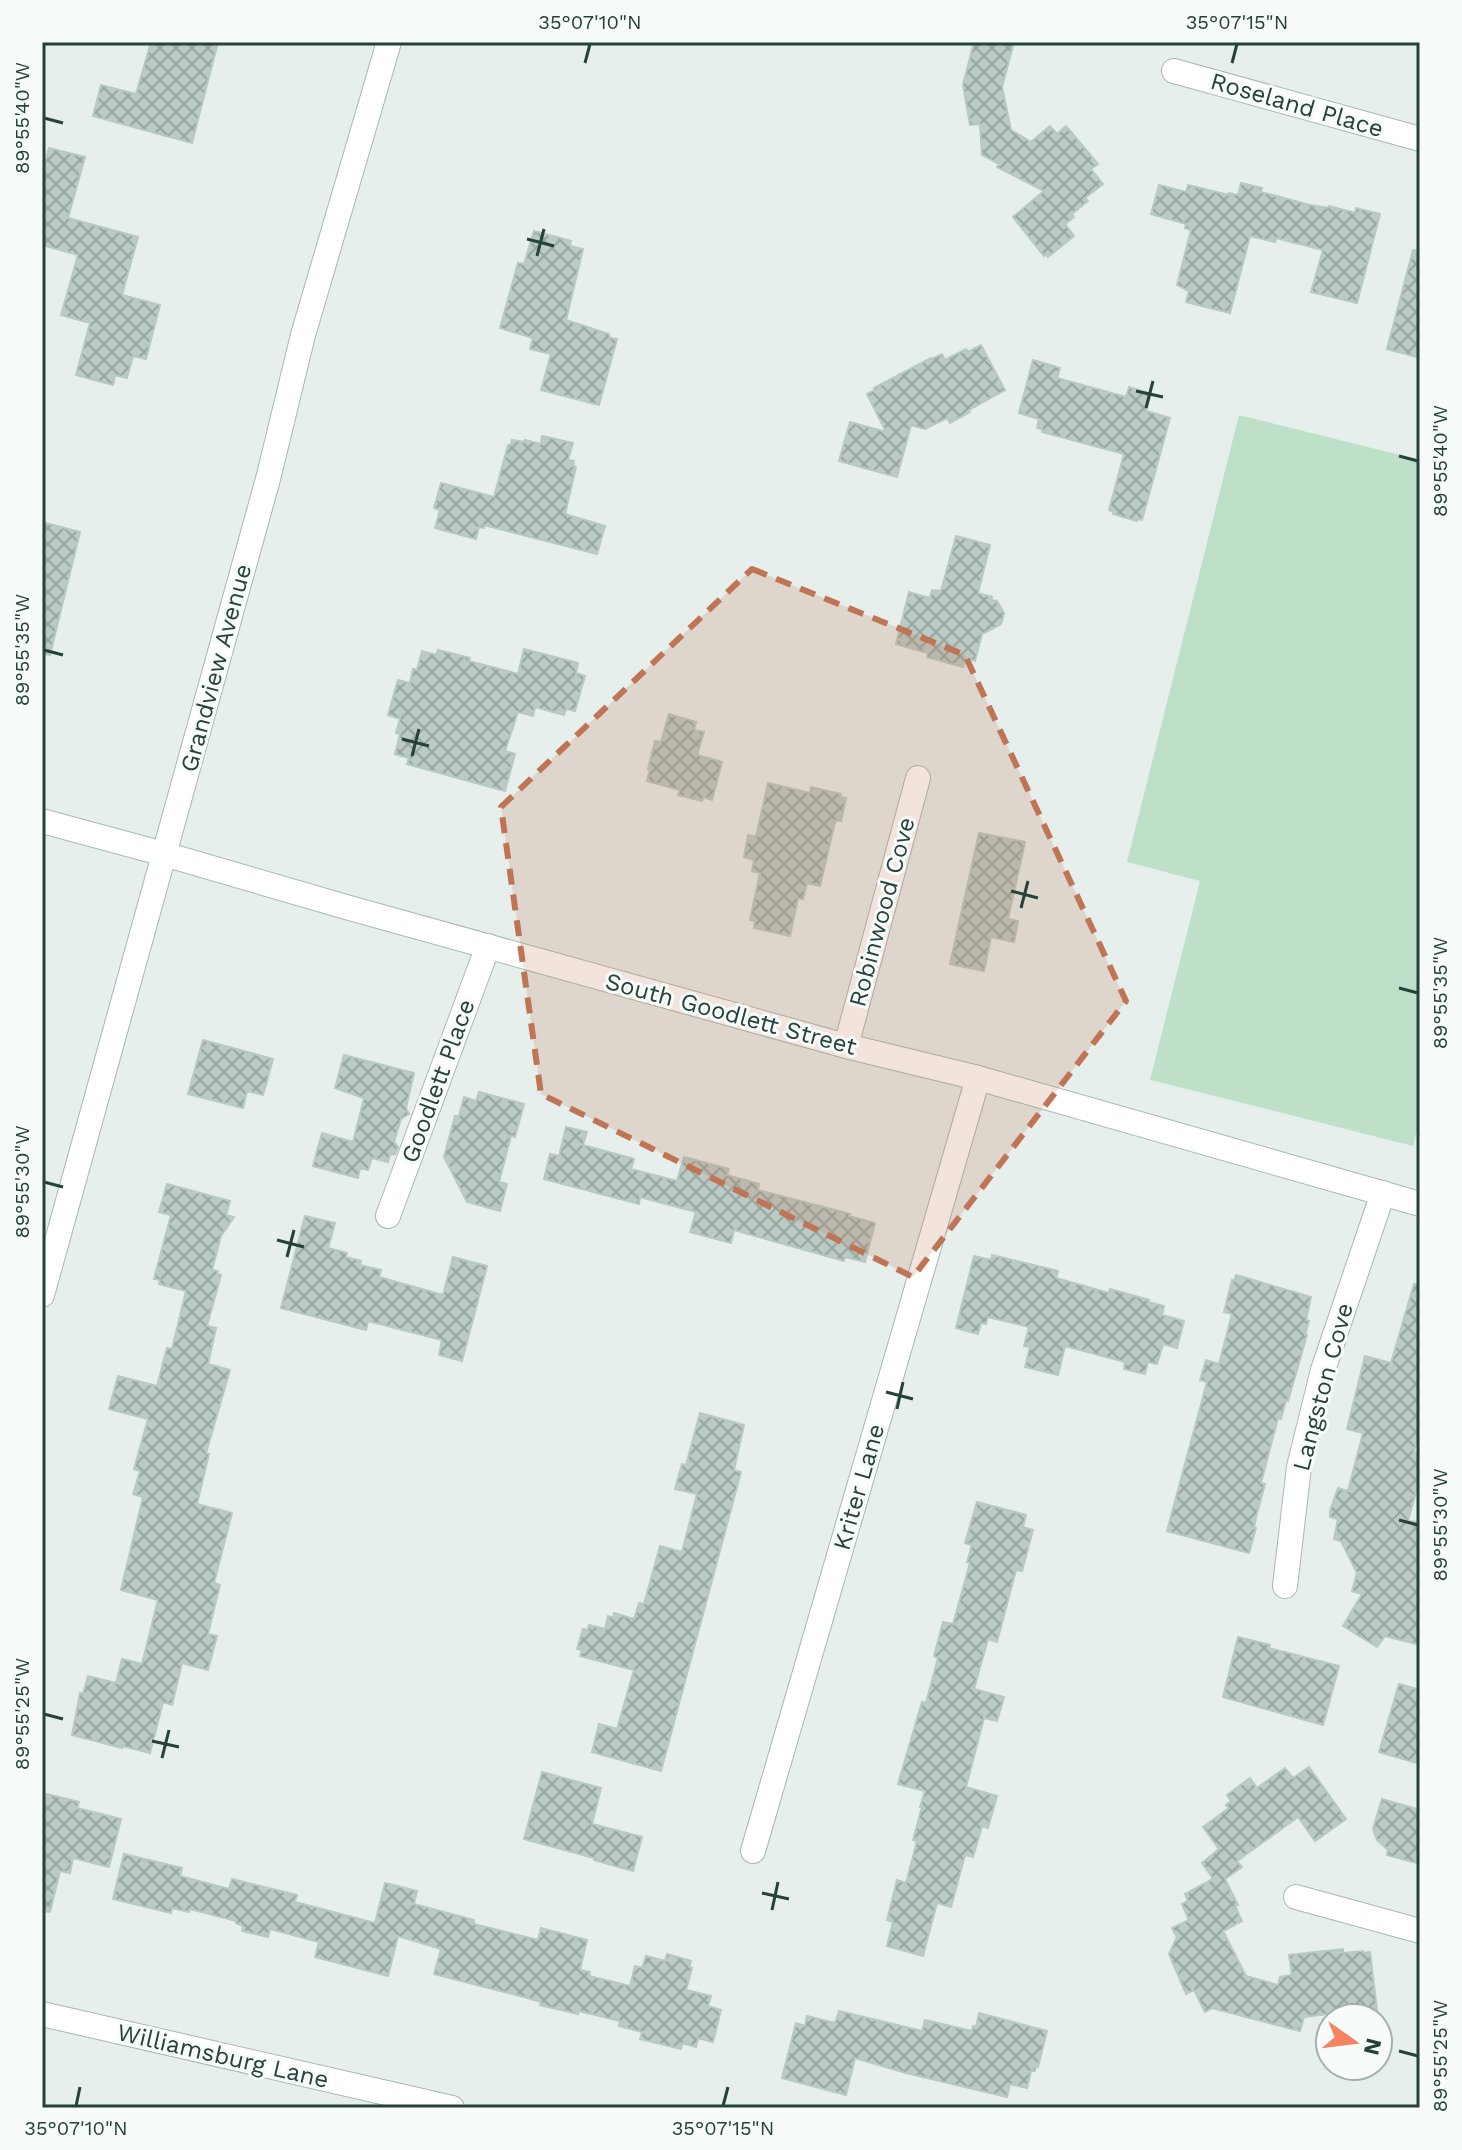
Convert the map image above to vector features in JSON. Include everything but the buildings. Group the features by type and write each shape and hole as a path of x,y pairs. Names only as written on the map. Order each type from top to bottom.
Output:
{"street":[{"name":"Grandview Avenue","path":"42,1295 268,479 311,307 389,42"},
{"name":"Roseland Place","path":"1174,71 1420,139"},
{"name":"Robinwood Cove","path":"846,1046 918,778"},
{"name":"South Goodlett Street","path":"42,821 846,1046 978,1078 1420,1204"},
{"name":"Goodlett Place","path":"388,1216 488,946"},
{"name":"Kriter Lane","path":"753,1851 978,1078"},
{"name":"Langston Cove","path":"1285,1586 1299,1467 1323,1370 1383,1193"},
{"path":"1296,1897 1420,1931"},
{"name":"Williamsburg Lane","path":"42,2014 452,2108"}],"highlighted area":[{"path":"752,569 965,655 1126,1001 913,1277 541,1094 501,807"}],"green space":[{"path":"1239,415 1420,460 1420,1118 1413,1146 1150,1080 1200,881 1127,862"}]}
